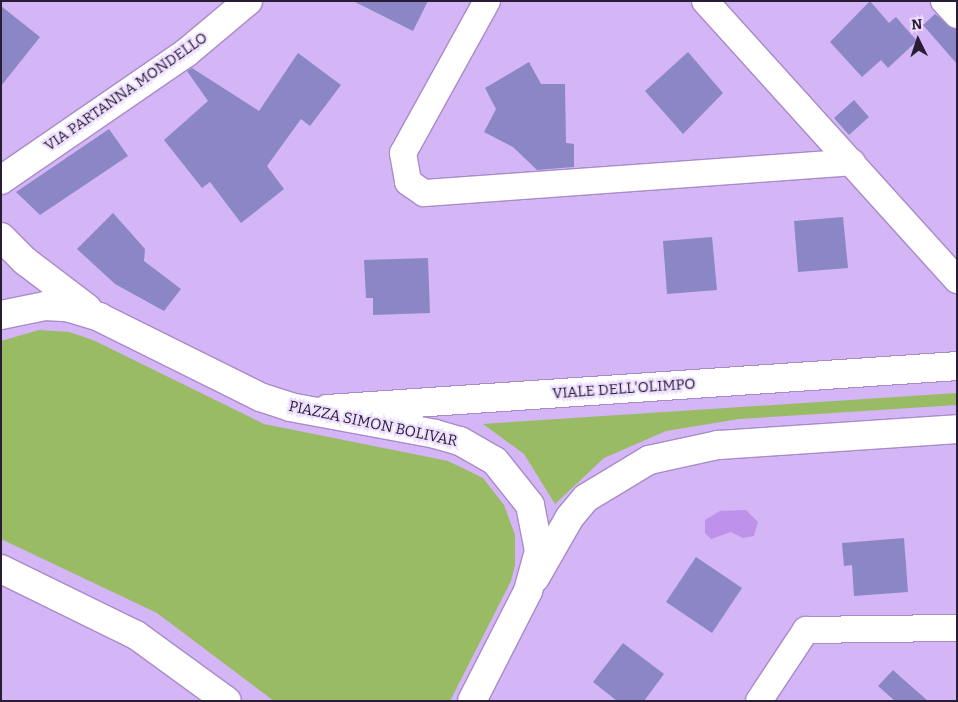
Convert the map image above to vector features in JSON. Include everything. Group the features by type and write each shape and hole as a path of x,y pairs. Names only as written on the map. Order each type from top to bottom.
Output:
{"main road":[{"name":"VIA PARTANNA MONDELLO","path":"1,180 186,53 248,1"},
{"path":"1,237 44,277 99,316"},
{"name":"PIAZZA SIMON BOLIVAR","path":"1,315 45,306 99,316 236,387 290,408 435,434 495,461 516,483 536,522 539,551 528,591 472,701"},
{"name":"VIALE DELL'OLIMPO","path":"290,408 379,406 957,366"},
{"path":"528,591 570,517 586,498 649,460 718,445 957,429"},
{"path":"1,569 136,635 227,701"}],"street":[{"path":"487,1 403,153 408,182 424,193 852,162"},
{"path":"705,1 957,280"},
{"path":"944,1 957,15"},
{"path":"759,701 806,630 957,628"}],"green space":[{"path":"39,330 69,332 93,340 264,424 448,461 483,478 504,505 515,535 515,565 511,581 450,701 274,701 157,613 1,539 1,341"},
{"path":"957,393 957,405 739,419 666,431 604,458 555,504 524,454 483,424"}],"shaded area":[{"path":"746,510 758,522 754,536 743,538 731,532 711,539 705,533 705,520 720,511"}],"building":[{"path":"353,1 428,1 413,31"},
{"path":"870,1 889,23 896,17 917,41 888,68 881,60 862,77 830,42"},
{"path":"1,6 40,37 1,86"},
{"path":"935,14 957,30 957,64 923,25"},
{"path":"688,52 723,93 683,134 645,91"},
{"path":"298,53 341,85 310,126 301,119 267,166 284,189 241,223 210,182 202,188 164,140 208,101 187,71 192,68 259,111"},
{"path":"529,62 541,84 565,84 566,143 574,144 574,167 537,170 513,147 484,132 496,109 485,88"},
{"path":"854,100 869,117 849,135 834,118"},
{"path":"109,129 128,156 40,215 16,192"},
{"path":"113,213 145,249 144,261 181,289 164,311 115,284 77,249"},
{"path":"843,217 848,268 798,272 794,221"},
{"path":"712,237 717,290 667,294 663,241"},
{"path":"428,258 430,313 373,315 373,298 366,298 364,260"},
{"path":"904,538 908,592 854,596 852,565 844,566 842,543"},
{"path":"696,557 742,588 712,633 666,602"},
{"path":"623,643 664,674 644,701 617,701 593,682"},
{"path":"893,670 928,701 895,701 878,686"}]}
